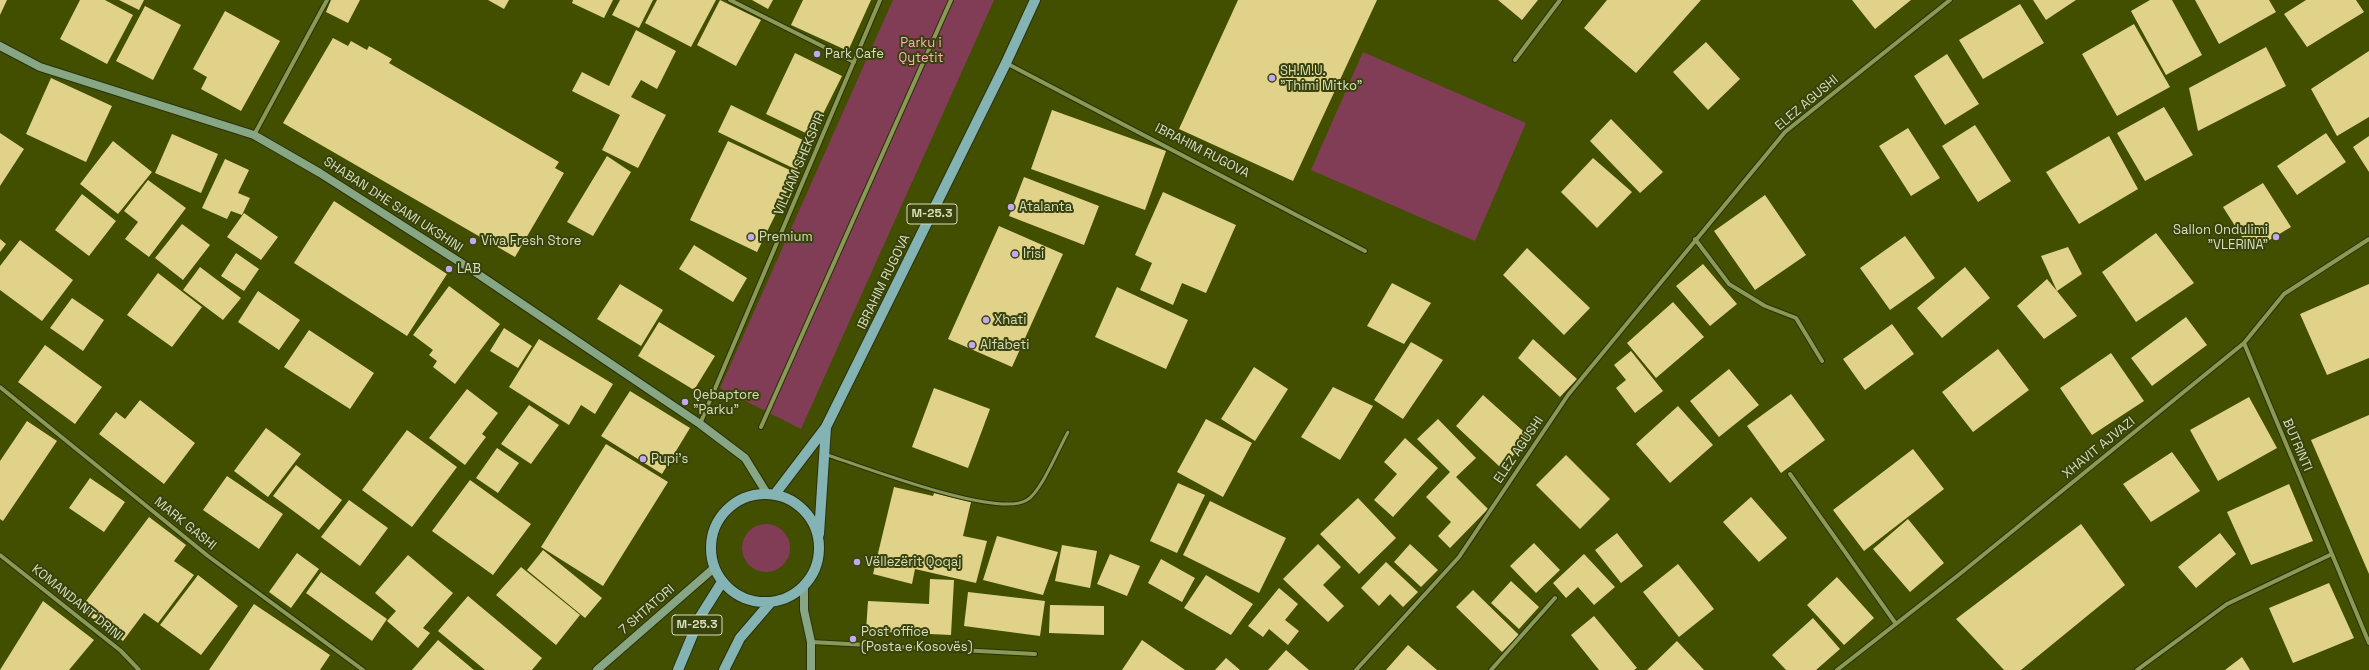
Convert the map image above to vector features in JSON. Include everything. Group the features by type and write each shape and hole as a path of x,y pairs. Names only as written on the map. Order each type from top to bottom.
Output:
{"main road":[{"name":"IBRAHIM RUGOVA","path":"770,493 826,427 1006,63 1034,0"},
{"name":"IBRAHIM RUGOVA","path":"819,539 813,523 803,510 795,503 770,493 749,496 733,504 720,517 712,532 710,550 714,568 722,582 729,590 749,600 771,602 788,596 804,586 812,576 817,564 819,539 823,454 826,427"},
{"name":"M-25.3","path":"678,670 700,618 722,582"},
{"name":"IBRAHIM RUGOVA","path":"724,670 740,638 771,602"}],"street":[{"path":"254,135 327,0"},
{"path":"730,0 854,62"},
{"name":"VILLIAM SHEKSPIR","path":"700,424 880,0"},
{"path":"761,427 950,0"},
{"path":"1515,60 1560,0"},
{"name":"ELEZ AGUSHI","path":"1356,670 1459,556 1568,395 1695,239 1785,132 1950,0"},
{"name":"SHABAN DHE SAMI UKSHINI","path":"0,46 40,67 254,135 320,173 463,264 700,424 745,458 770,493"},
{"name":"IBRAHIM RUGOVA","path":"1006,63 1365,251"},
{"path":"1695,239 1729,284 1765,306 1796,318 1822,361"},
{"name":"XHAVIT AJVAZI","path":"1837,670 2244,343 2284,294 2369,239"},
{"name":"BUTRINTI","path":"2244,343 2369,643"},
{"name":"MARK GASHI","path":"0,387 208,556 363,670"},
{"path":"1790,474 1896,624"},
{"path":"2137,670 2227,604 2332,554"},
{"name":"KOMANDANT DRINI","path":"0,555 121,651 139,670"},
{"name":"7 SHTATORI","path":"597,670 714,568"},
{"path":"804,586 804,610 811,642 811,670"},
{"path":"1491,670 1555,598"},
{"path":"811,642 1035,654"}],"lane":[{"path":"823,454 928,488 1002,505 1026,501 1036,491 1068,432"}],"green space":[{"name":"Parku i Qytetit","path":"893,0 994,0 801,429 720,388"},
{"path":"1363,52 1526,123 1475,241 1311,170"},
{"path":"761,524 771,524 780,528 786,534 789,539 789,557 780,568 771,572 761,572 752,568 746,562 742,553 742,543 746,534 752,528"}],"building":[{"path":"0,0 7,0 0,15"},
{"path":"80,0 105,0 133,15 107,64 60,39"},
{"path":"119,0 144,0 139,10"},
{"path":"331,0 360,0 348,23 326,12"},
{"path":"488,0 509,0 504,9"},
{"path":"573,0 613,0 604,18 572,3"},
{"path":"620,0 653,0 639,28 612,15"},
{"path":"657,0 716,0 691,47 645,23"},
{"path":"720,0 761,20 736,66 697,45"},
{"path":"752,0 773,0 768,9"},
{"path":"803,0 871,0 848,51 791,25"},
{"name":"SH.M.U. \"Thimi Mitko\"","path":"1238,0 1377,0 1293,181 1179,129"},
{"path":"1498,0 1538,0 1522,20"},
{"path":"1607,0 1701,0 1636,73 1584,28"},
{"path":"1852,0 1911,0 1875,29"},
{"path":"2033,0 2076,0 2046,20"},
{"path":"2150,0 2172,0 2202,55 2166,75 2131,11"},
{"path":"2195,0 2269,0 2276,12 2219,44"},
{"path":"2306,0 2356,0 2364,12 2307,47 2284,14"},
{"path":"2020,4 2044,43 1983,79 1959,40"},
{"path":"145,6 181,25 153,80 116,61"},
{"path":"225,11 280,41 241,111 201,89 207,77 193,69"},
{"path":"2134,24 2170,87 2117,116 2082,54"},
{"path":"636,30 676,51 657,89 641,80 631,97 666,115 638,168 602,150 620,115 572,91 582,72 609,86"},
{"path":"333,38 348,46 351,41 367,50 369,46 392,59 389,63 559,162 555,168 564,173 515,257 283,123"},
{"path":"1706,42 1740,79 1708,110 1673,72"},
{"path":"2266,47 2286,86 2198,131 2189,88"},
{"path":"2369,51 2369,117 2337,136 2311,89"},
{"path":"795,53 842,76 812,136 766,114"},
{"path":"1947,54 1979,104 1945,125 1914,76"},
{"path":"51,78 112,106 86,162 26,134"},
{"path":"731,105 809,143 797,170 718,132"},
{"path":"2164,107 2193,155 2145,181 2117,133"},
{"path":"1052,110 1166,151 1145,210 1031,169"},
{"path":"1611,119 1663,172 1640,193 1590,141"},
{"path":"1975,125 2011,181 1978,202 1942,146"},
{"path":"1908,128 1940,178 1911,196 1879,146"},
{"path":"0,133 24,149 0,186"},
{"path":"2326,133 2346,162 2297,195 2277,166"},
{"path":"172,134 218,154 201,193 155,173"},
{"path":"2109,136 2138,189 2079,224 2046,172"},
{"path":"2369,136 2369,172 2353,147"},
{"path":"113,141 152,172 118,214 80,184"},
{"path":"728,141 796,173 757,252 690,220"},
{"path":"607,156 631,172 593,236 567,222"},
{"path":"1593,158 1632,192 1597,228 1561,192"},
{"path":"225,159 249,170 238,193 250,198 242,215 231,211 227,219 202,208"},
{"path":"1024,177 1099,206 1084,245 1009,216"},
{"path":"148,180 186,208 149,257 125,239 138,222 124,211"},
{"path":"2263,183 2291,227 2251,251 2223,207"},
{"path":"1163,192 1236,225 1206,293 1182,283 1173,305 1140,290 1152,263 1135,255"},
{"path":"82,194 116,221 89,256 55,230"},
{"path":"1765,195 1806,255 1755,290 1714,231"},
{"path":"334,201 447,274 407,336 294,263"},
{"path":"244,213 278,237 261,260 227,237"},
{"path":"182,224 210,245 183,280 155,258"},
{"path":"999,226 1063,254 1012,367 948,339"},
{"path":"2156,233 2194,283 2136,322 2102,272"},
{"path":"1905,236 1935,278 1890,310 1860,268"},
{"path":"0,239 6,244 0,252"},
{"path":"20,240 73,280 42,321 0,290 0,266"},
{"path":"694,245 747,278 733,302 679,269"},
{"path":"2068,247 2082,274 2057,291 2041,256"},
{"path":"1527,248 1590,308 1564,335 1503,275"},
{"path":"236,253 259,269 244,291 221,276"},
{"path":"1703,264 1737,304 1710,326 1676,286"},
{"path":"200,267 241,298 223,320 183,290"},
{"path":"1965,267 1990,298 1942,338 1917,308"},
{"path":"158,273 202,307 172,347 127,315"},
{"path":"2047,279 2077,316 2044,339 2017,306"},
{"path":"1392,283 1431,303 1404,344 1367,326"},
{"path":"620,284 663,310 641,346 597,319"},
{"path":"2369,284 2369,358 2327,375 2300,314"},
{"path":"449,286 500,324 455,384 433,367 437,361 429,355 433,350 413,335"},
{"path":"1117,287 1188,320 1166,369 1095,337"},
{"path":"258,291 300,320 279,350 238,322"},
{"path":"72,298 104,320 83,351 50,328"},
{"path":"1673,302 1704,337 1656,378 1627,343"},
{"path":"2186,317 2207,345 2152,386 2131,358"},
{"path":"659,322 715,356 694,390 638,356"},
{"path":"1892,324 1914,354 1865,390 1843,359"},
{"path":"504,328 532,346 518,368 490,351"},
{"path":"309,330 374,373 350,409 284,367"},
{"path":"539,339 613,384 595,414 581,405 569,425 509,387"},
{"path":"1533,339 1577,379 1560,397 1518,358"},
{"path":"1411,342 1443,360 1403,419 1374,400"},
{"path":"45,345 102,387 75,424 18,382"},
{"path":"1998,349 2029,390 1973,432 1942,392"},
{"path":"1631,351 1663,391 1635,413 1616,388 1626,380 1614,365"},
{"path":"2111,353 2144,401 2092,435 2060,388"},
{"path":"1254,367 1288,389 1255,441 1221,419"},
{"path":"1729,369 1759,405 1719,437 1690,401"},
{"path":"1333,387 1373,406 1340,460 1301,437"},
{"path":"934,388 990,409 968,468 912,447"},
{"path":"467,389 498,413 482,434 486,437 465,465 429,438"},
{"path":"630,391 690,428 662,474 601,436"},
{"path":"1791,394 1825,440 1781,473 1747,426"},
{"path":"1483,395 1532,439 1500,467 1456,426"},
{"path":"2249,397 2277,448 2218,481 2190,430"},
{"path":"140,400 195,443 164,484 99,434 116,412 125,419"},
{"path":"529,405 559,425 531,464 501,444"},
{"path":"1678,406 1713,445 1670,483 1636,444"},
{"path":"2369,415 2369,574 2311,440"},
{"path":"1206,419 1252,443 1223,497 1177,472"},
{"path":"1438,419 1476,458 1456,477 1488,509 1450,548 1438,536 1451,522 1426,497 1450,472 1417,439"},
{"path":"27,421 57,441 3,521 0,519 0,461"},
{"path":"266,428 301,454 268,497 234,471"},
{"path":"407,430 457,467 412,527 362,490"},
{"path":"1405,438 1438,468 1393,517 1374,500 1397,474 1384,462"},
{"path":"606,444 668,482 603,586 541,547"},
{"path":"497,448 519,463 498,493 476,478"},
{"path":"1913,449 1944,489 1864,551 1833,510"},
{"path":"2172,452 2200,491 2151,522 2123,484"},
{"path":"1566,455 1610,499 1580,529 1536,485"},
{"path":"296,465 342,500 319,530 273,496"},
{"path":"227,476 283,514 259,549 203,510"},
{"path":"90,478 125,502 104,532 69,508"},
{"path":"470,480 531,524 493,575 432,531"},
{"path":"1178,483 1205,495 1177,553 1150,541"},
{"path":"2289,484 2313,541 2251,565 2227,512"},
{"path":"894,487 933,496 934,493 971,502 963,536 987,541 976,583 915,569 912,584 873,574"},
{"path":"1751,497 1787,538 1759,562 1723,522"},
{"path":"1358,498 1396,538 1359,574 1320,534"},
{"path":"349,500 388,528 360,566 321,537"},
{"path":"1210,501 1286,538 1259,593 1183,555"},
{"path":"149,517 186,545 174,561 194,575 158,623 144,613 123,641 80,609"},
{"path":"1908,519 1944,563 1910,592 1873,549"},
{"path":"2081,524 2125,585 2021,670 2004,670 1956,619"},
{"path":"1617,533 1643,566 1621,583 1595,550"},
{"path":"2220,533 2236,554 2196,588 2178,567"},
{"path":"997,536 1058,552 1043,595 983,580"},
{"path":"1534,543 1560,570 1536,593 1510,566"},
{"path":"1318,544 1341,567 1323,585 1344,606 1328,622 1283,579"},
{"path":"1410,544 1438,570 1421,587 1394,562"},
{"path":"1062,545 1097,551 1090,588 1055,581"},
{"path":"543,550 602,598 585,618 527,570"},
{"path":"297,553 319,569 291,608 269,592"},
{"path":"1110,554 1140,566 1127,596 1097,584"},
{"path":"1584,554 1615,587 1594,605 1578,587 1566,598 1553,583"},
{"path":"408,555 453,593 423,628 430,633 418,648 387,621 396,611 375,593"},
{"path":"1161,559 1195,578 1182,602 1148,583"},
{"path":"1386,562 1418,592 1403,607 1390,594 1379,606 1361,588"},
{"path":"1678,564 1714,609 1679,637 1643,592"},
{"path":"521,567 580,615 556,645 496,595"},
{"path":"321,572 387,619 372,641 306,593"},
{"path":"198,575 238,606 201,655 160,625"},
{"path":"1206,575 1253,604 1231,635 1184,608"},
{"path":"1837,577 1874,618 1844,645 1807,605"},
{"path":"930,579 954,580 951,635 866,631 868,601 929,604"},
{"path":"1511,581 1539,607 1519,629 1491,603"},
{"path":"2329,583 2354,638 2293,663 2269,608"},
{"path":"1279,588 1298,604 1285,620 1299,631 1288,645 1269,629 1263,637 1248,626"},
{"path":"1473,590 1519,635 1502,652 1456,607"},
{"path":"968,592 1045,601 1040,636 964,626"},
{"path":"468,596 542,658 532,670 485,670 438,631"},
{"path":"43,601 94,640 69,670 0,670"},
{"path":"254,604 330,655 320,670 209,670"},
{"path":"1050,605 1104,606 1104,635 1049,633"},
{"path":"1594,616 1637,668 1634,670 1599,670 1571,635"},
{"path":"1813,618 1840,649 1816,670 1786,670 1772,655"},
{"path":"438,640 474,670 412,670"},
{"path":"1142,640 1185,670 1122,670"},
{"path":"1677,641 1704,670 1647,670"},
{"path":"1408,645 1437,670 1386,670"},
{"path":"1286,650 1309,670 1268,670"},
{"path":"2242,657 2250,670 2225,670"},
{"path":"1226,658 1240,670 1215,670"}],"place":[{"name":"Park Cafe","path":"817,54"},
{"name":"SH.M.U. \"Thimi Mitko\"","path":"1272,78"},
{"name":"Atalanta","path":"1011,207"},
{"name":"Premium","path":"751,237"},
{"name":"Sallon Ondulimi \"VLERINA\"","path":"2276,237"},
{"name":"Viva Fresh Store","path":"473,241"},
{"name":"Irisi","path":"1015,254"},
{"name":"LAB","path":"449,269"},
{"name":"Xhati","path":"986,320"},
{"name":"Alfabeti","path":"972,345"},
{"name":"Qebaptore \"Parku\"","path":"685,402"},
{"name":"Pupi's","path":"643,459"},
{"name":"Vëllezërit Qoqaj","path":"857,562"},
{"name":"Post office (Posta e Kosovës)","path":"853,639"}]}
